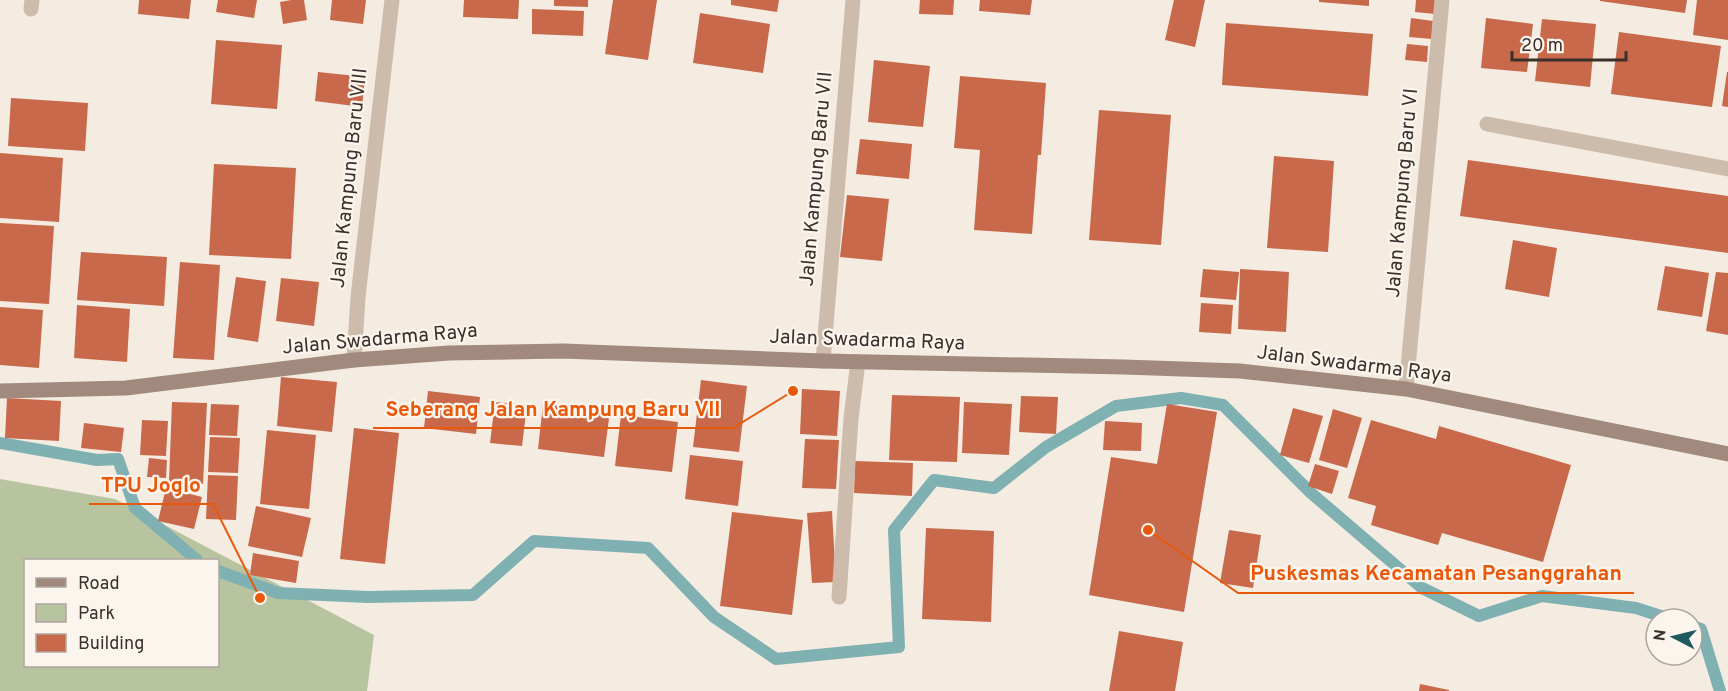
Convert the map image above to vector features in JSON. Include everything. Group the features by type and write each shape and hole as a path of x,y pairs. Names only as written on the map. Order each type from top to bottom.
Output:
{"main road":[{"name":"Jalan Swadarma Raya","path":"0,391 126,388 354,360 449,353 563,351 823,361 1240,371 1406,389 1728,454"}],"street":[{"name":"Jalan Kampung Baru VIII","path":"354,360 358,297 392,0"},
{"name":"Jalan Kampung Baru VII","path":"823,361 853,0"},
{"name":"Jalan Kampung Baru VI","path":"1406,389 1442,0"},
{"path":"1487,124 1728,169"},
{"path":"839,597 851,418 858,362"}],"green space":[{"path":"0,479 115,499 374,635 367,691 0,691"}],"building":[{"path":"139,0 191,0 189,19 138,14"},
{"path":"218,0 257,0 254,18 216,12"},
{"path":"304,0 307,20 283,24 280,2"},
{"path":"332,0 366,0 363,24 330,20"},
{"path":"464,0 519,0 518,19 463,17"},
{"path":"554,0 588,0 588,7 554,6"},
{"path":"613,0 657,0 648,60 605,54"},
{"path":"731,0 779,0 777,12 731,5"},
{"path":"920,0 954,0 953,15 919,14"},
{"path":"980,0 1032,0 1030,15 979,11"},
{"path":"1174,0 1205,0 1195,47 1165,40"},
{"path":"1319,0 1369,0 1369,6 1319,2"},
{"path":"1416,0 1437,0 1435,14 1415,12"},
{"path":"1600,0 1687,0 1685,13"},
{"path":"1697,0 1728,0 1728,40 1693,35"},
{"path":"532,9 584,11 583,36 532,34"},
{"path":"700,13 770,24 763,73 693,63"},
{"path":"1411,18 1433,21 1432,39 1409,37"},
{"path":"1486,18 1533,24 1527,72 1481,68"},
{"path":"1542,19 1596,24 1590,87 1535,81"},
{"path":"1226,23 1373,34 1368,96 1222,85"},
{"path":"1619,32 1721,46 1712,107 1611,94"},
{"path":"216,40 282,45 277,109 211,104"},
{"path":"1407,44 1428,46 1427,62 1405,60"},
{"path":"874,60 930,66 923,127 868,122"},
{"path":"318,72 365,77 362,107 315,101"},
{"path":"1728,72 1728,107 1722,106"},
{"path":"960,76 1046,83 1032,234 974,230 980,150 954,148"},
{"path":"11,98 88,103 85,151 8,146"},
{"path":"1099,110 1171,115 1161,245 1089,240"},
{"path":"860,139 912,144 909,179 856,174"},
{"path":"0,153 63,158 59,222 0,218"},
{"path":"1274,156 1334,161 1328,252 1267,248"},
{"path":"1468,160 1728,196 1728,253 1460,216"},
{"path":"214,164 296,168 291,259 209,255"},
{"path":"847,195 889,199 882,261 840,257"},
{"path":"0,223 54,226 49,304 0,301"},
{"path":"1513,240 1557,248 1549,297 1505,289"},
{"path":"81,252 167,257 164,306 77,300"},
{"path":"180,262 220,265 214,360 173,358"},
{"path":"1665,266 1709,273 1702,317 1657,310"},
{"path":"1203,269 1239,272 1236,300 1200,297"},
{"path":"1240,269 1289,272 1286,332 1238,329"},
{"path":"1716,272 1728,273 1728,335 1706,331"},
{"path":"236,277 266,281 258,342 227,337"},
{"path":"281,278 319,282 314,326 276,321"},
{"path":"1201,303 1233,305 1231,334 1199,332"},
{"path":"77,305 130,309 127,362 74,358"},
{"path":"0,307 43,310 39,368 0,365"},
{"path":"281,377 337,382 332,432 277,426"},
{"path":"701,380 747,386 739,452 693,447"},
{"path":"802,389 840,391 837,436 800,434"},
{"path":"428,391 480,397 476,434 424,428"},
{"path":"892,395 960,397 957,462 889,460"},
{"path":"1021,396 1058,397 1056,434 1019,432"},
{"path":"7,398 61,401 59,441 5,438"},
{"path":"172,402 207,403 203,484 169,482"},
{"path":"495,402 527,405 522,446 490,443"},
{"path":"964,402 1012,404 1009,455 962,453"},
{"path":"211,404 239,405 237,436 209,435"},
{"path":"543,404 610,411 604,457 538,449"},
{"path":"1167,404 1217,412 1184,612 1089,595 1111,457 1157,464"},
{"path":"1293,408 1323,416 1309,463 1280,455"},
{"path":"1333,409 1362,418 1347,468 1319,460"},
{"path":"621,415 678,422 672,472 615,466"},
{"path":"142,420 168,421 166,456 140,455"},
{"path":"1371,420 1436,439 1439,426 1571,465 1543,562 1442,533 1438,545 1371,525 1376,506 1348,498"},
{"path":"1105,421 1142,423 1141,451 1103,450"},
{"path":"84,423 124,428 121,452 81,448"},
{"path":"354,428 399,433 385,564 340,559"},
{"path":"267,430 316,435 309,509 260,504"},
{"path":"210,437 240,438 238,473 208,472"},
{"path":"805,439 839,440 836,489 802,488"},
{"path":"690,455 743,461 738,506 685,499"},
{"path":"149,458 167,460 166,478 147,477"},
{"path":"855,461 913,463 912,496 854,493"},
{"path":"1315,464 1339,471 1332,494 1308,486"},
{"path":"208,475 238,476 236,520 206,519"},
{"path":"166,488 202,497 194,529 158,521"},
{"path":"256,506 311,518 302,557 248,546"},
{"path":"832,511 836,582 812,583 807,513"},
{"path":"732,512 803,520 792,615 720,606"},
{"path":"926,528 994,531 991,622 922,619"},
{"path":"1229,530 1261,535 1253,588 1220,583"},
{"path":"253,553 299,561 296,583 250,575"},
{"path":"1119,631 1183,642 1175,691 1109,691"},
{"path":"1420,684 1449,690 1449,691 1419,691"}],"waterway":[{"path":"219,571 278,593 368,597 473,595 534,541 648,548 714,617 776,659 899,647 894,530 934,480 994,488 1046,447 1116,406 1181,398 1223,405 1311,493 1422,588 1479,616 1542,596 1644,611"},
{"path":"0,443 97,460 118,459 135,508 196,559"},
{"path":"1704,639 1720,691"}],"place":[{"name":"Seberang Jalan Kampung Baru VII","path":"793,391"},
{"name":"Puskesmas Kecamatan Pesanggrahan","path":"1148,530"},
{"name":"TPU Joglo","path":"260,598"}]}
